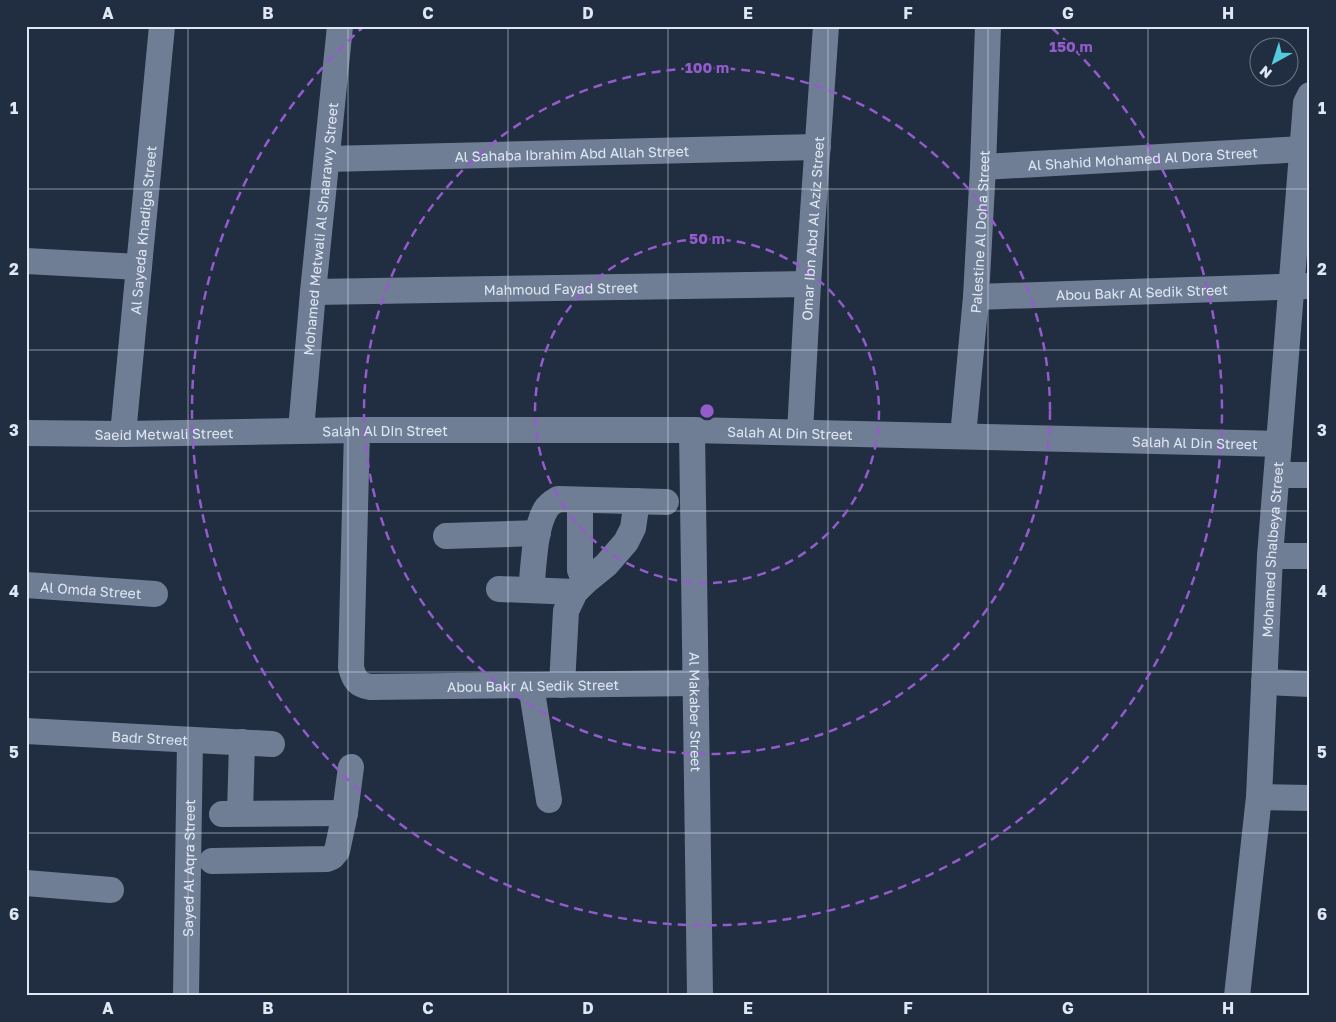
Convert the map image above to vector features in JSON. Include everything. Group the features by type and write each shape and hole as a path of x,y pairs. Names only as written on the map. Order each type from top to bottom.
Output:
{"street":[{"name":"Al Sayeda Khadiga Street","path":"123,434 162,26"},
{"name":"Mohamed Metwali Al Shaarawy Street","path":"301,430 340,26"},
{"name":"Omar Ibn Abd Al Aziz Street","path":"800,432 826,26"},
{"name":"Palestine Al Doha Street","path":"963,436 976,297 988,26"},
{"name":"Mohamed Shalbeya Street","path":"1237,996 1258,797 1276,475 1301,286 1303,149 1308,99"},
{"name":"Al Sahaba Ibrahim Abd Allah Street","path":"327,158 818,147"},
{"name":"Al Shahid Mohamed Al Dora Street","path":"983,167 1303,149"},
{"path":"26,261 139,267"},
{"name":"Mahmoud Fayad Street","path":"313,292 808,284"},
{"name":"Abou Bakr Al Sedik Street","path":"976,297 1301,286"},
{"name":"Saeid Metwali Street","path":"26,433 123,434 301,430"},
{"name":"Salah Al Din Street","path":"301,430 692,430 1279,444"},
{"name":"Abou Bakr Al Sedik Street","path":"356,430 351,668 353,678 360,685 370,687 696,682"},
{"name":"Al Makaber Street","path":"692,430 700,996"},
{"path":"1276,475 1310,474"},
{"path":"531,590 538,533 546,508 551,502 558,499 666,502"},
{"path":"580,500 580,587"},
{"path":"562,684 566,611 580,587 606,565 626,542 633,528 636,501"},
{"path":"446,536 538,533"},
{"path":"1270,556 1310,556"},
{"name":"Al Omda Street","path":"26,585 155,594"},
{"path":"499,589 531,590 580,587"},
{"path":"1264,682 1310,684"},
{"path":"530,685 549,800"},
{"name":"Badr Street","path":"26,731 272,744"},
{"name":"Sayed Al Aqra Street","path":"186,996 190,741"},
{"path":"242,742 231,814 345,813"},
{"path":"212,861 326,859 332,857 337,851 345,813 350,768"},
{"path":"1258,797 1310,798"},
{"path":"26,883 111,890"}]}
